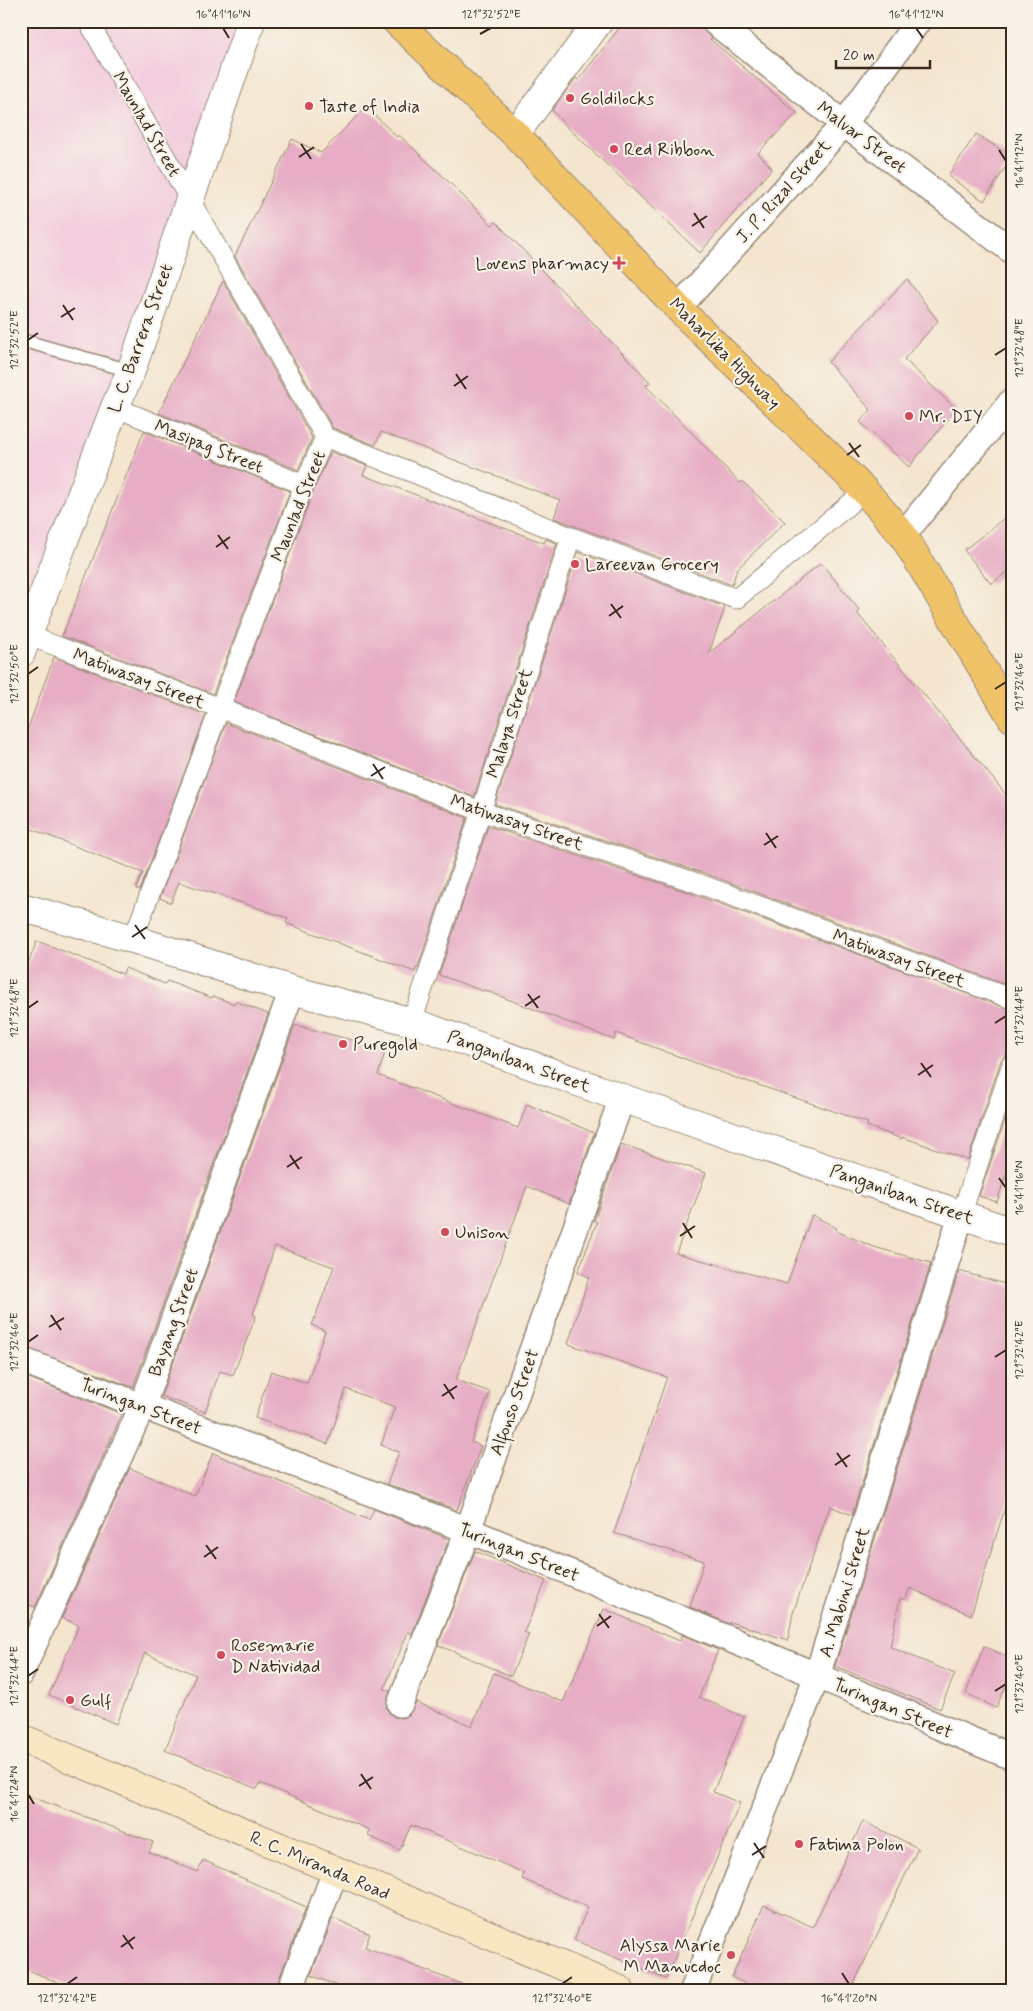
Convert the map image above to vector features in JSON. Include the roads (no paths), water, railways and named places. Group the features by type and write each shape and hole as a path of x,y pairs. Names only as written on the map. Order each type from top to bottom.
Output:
{"main road":[{"name":"Maharlika Highway","path":"396,21 515,134 678,308 865,491 903,536 1010,711"},
{"name":"R. C. Miranda Road","path":"21,1738 620,1990"}],"street":[{"name":"Maunlad Street","path":"88,21 326,438 304,485 133,939"},
{"name":"L. C. Barrera Street","path":"24,644 131,370 251,21"},
{"path":"515,134 599,21"},
{"name":"Malvar Street","path":"713,21 844,124 1012,251"},
{"name":"J. P. Rizal Street","path":"678,308 844,124 918,21"},
{"path":"903,536 929,501 1012,401"},
{"name":"Masipag Street","path":"115,407 304,485"},
{"path":"326,438 571,537 736,600 865,491"},
{"name":"Malaya Street","path":"412,1022 571,537"},
{"name":"Matiwasay Street","path":"24,644 220,708 480,811 697,883 1012,999"},
{"name":"Panganiban Street","path":"21,907 133,939 292,990 412,1022 622,1098 1012,1232"},
{"name":"Bayang Street","path":"21,1673 142,1406 292,990"},
{"path":"961,1215 1012,1064"},
{"name":"Alfonso Street","path":"400,1704 468,1530 622,1098"},
{"name":"A. Mabini Street","path":"693,1990 817,1676 961,1215"},
{"name":"Turingan Street","path":"21,1360 468,1530 1012,1757"},
{"path":"290,1990 336,1872"}],"lane":[{"path":"21,340 131,370"}],"place":[{"name":"Goldilocks","path":"570,98"},
{"name":"Taste of India","path":"309,106"},
{"name":"Red Ribbon","path":"614,149"},
{"name":"Lovens pharmacy","path":"619,263"},
{"name":"Mr. DIY","path":"909,416"},
{"name":"Lareevan Grocery","path":"575,564"},
{"name":"Puregold","path":"343,1044"},
{"name":"Unison","path":"445,1232"},
{"name":"Rosemarie D Natividad","path":"221,1655"},
{"name":"Gulf","path":"70,1700"},
{"name":"Fatima Polon","path":"799,1844"},
{"name":"Alyssa Marie M Manucdoc","path":"731,1955"}]}
